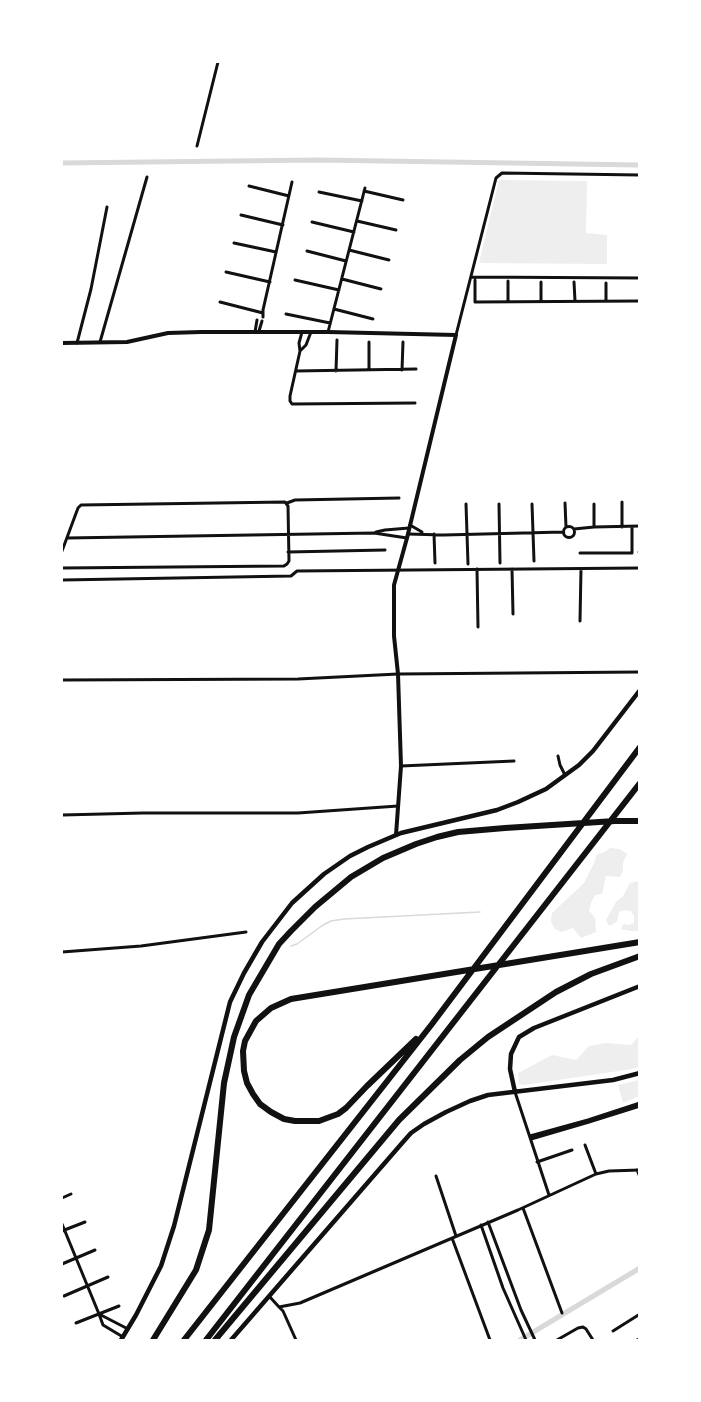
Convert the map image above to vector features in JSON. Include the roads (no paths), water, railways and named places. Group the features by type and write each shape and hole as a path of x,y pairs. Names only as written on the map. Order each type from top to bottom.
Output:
{"highway":[{"path":"184,1341 432,1024 639,747"},
{"path":"206,1341 639,783"},
{"path":"153,1341 196,1270 208,1230 224,1083 234,1037 249,995 279,945 291,931 351,877 384,858 437,837 458,832 505,828 639,821"},
{"path":"432,1024 346,1108 338,1114 319,1121 284,1119 260,1104 247,1083 243,1060 245,1041 256,1022 271,1008 291,999 639,942"},
{"path":"215,1341 399,1120 460,1060 488,1036 536,1005 591,974 639,956"}],"main road":[{"path":"122,1339 161,1266 174,1226 230,1002 262,942 292,903 324,874 368,847 419,828 497,810 546,789 579,765 593,751 639,690"},
{"path":"515,1092 510,1069 511,1054 519,1037 534,1028 639,986"},
{"path":"231,1341 411,1133 431,1120 488,1095 613,1080 639,1073"}],"street":[{"path":"197,146 218,62"},
{"path":"396,835 401,766 398,674 394,636 394,585 496,178 502,173 639,175"},
{"path":"100,342 147,177"},
{"path":"257,332 292,182"},
{"path":"249,186 290,196"},
{"path":"328,332 365,190 403,201"},
{"path":"319,192 362,201"},
{"path":"77,343 91,289 107,207"},
{"path":"241,215 283,225"},
{"path":"357,221 396,230"},
{"path":"312,222 354,231"},
{"path":"234,243 276,252"},
{"path":"349,250 389,260"},
{"path":"307,251 346,261"},
{"path":"226,272 270,282"},
{"path":"471,277 639,278"},
{"path":"342,279 381,289"},
{"path":"295,280 339,290"},
{"path":"475,280 475,302 639,301"},
{"path":"508,281 508,302"},
{"path":"541,282 541,301"},
{"path":"574,282 575,301"},
{"path":"606,283 606,301"},
{"path":"220,302 261,316"},
{"path":"334,309 373,319"},
{"path":"286,314 330,323"},
{"path":"302,332 290,396 292,404 415,403"},
{"path":"300,351 306,345 311,332"},
{"path":"62,343 134,341 168,333 328,332 456,335"},
{"path":"336,371 337,340"},
{"path":"369,342 369,371"},
{"path":"402,370 403,342"},
{"path":"296,371 416,369"},
{"path":"62,551 81,505 287,503 296,500 399,498"},
{"path":"622,502 622,527"},
{"path":"62,568 284,566 289,561 287,503"},
{"path":"466,504 468,564"},
{"path":"499,504 500,562"},
{"path":"532,504 534,561"},
{"path":"563,532 566,527 565,504"},
{"path":"594,504 594,527"},
{"path":"374,532 410,526 424,533"},
{"path":"566,527 574,530 639,526"},
{"path":"580,553 632,553 632,527"},
{"path":"563,532 566,537 571,537 574,535 574,530"},
{"path":"67,538 374,532 408,536 424,533 563,532"},
{"path":"434,534 435,563"},
{"path":"288,552 385,550"},
{"path":"580,568 580,621"},
{"path":"62,580 291,576 297,571 639,568"},
{"path":"477,569 478,627"},
{"path":"512,569 513,614"},
{"path":"62,680 298,679 398,674 639,672"},
{"path":"558,756 566,775"},
{"path":"401,766 514,761"},
{"path":"62,815 298,813 398,806"},
{"path":"62,952 141,946 246,932"},
{"path":"515,1092 549,1195"},
{"path":"530,1138 589,1122 639,1104"},
{"path":"585,1145 596,1174"},
{"path":"537,1162 572,1150"},
{"path":"279,1307 300,1303 523,1208 596,1174 638,1170 639,1177"},
{"path":"436,1176 454,1237 490,1341"},
{"path":"62,1198 71,1194"},
{"path":"523,1208 562,1313"},
{"path":"63,1231 85,1222"},
{"path":"488,1222 535,1341"},
{"path":"62,1224 103,1325 122,1339"},
{"path":"481,1225 513,1314 526,1341"},
{"path":"62,1264 95,1250"},
{"path":"64,1296 108,1277"},
{"path":"269,1296 283,1311 296,1341"},
{"path":"76,1323 118,1306"},
{"path":"513,1314 521,1310"},
{"path":"99,1314 128,1329"},
{"path":"613,1331 639,1314"},
{"path":"557,1341 583,1327 593,1341"}],"waterway":[{"path":"62,163 318,160 640,165"},
{"path":"291,946 331,921 480,912"},
{"path":"520,1340 640,1268"}]}
